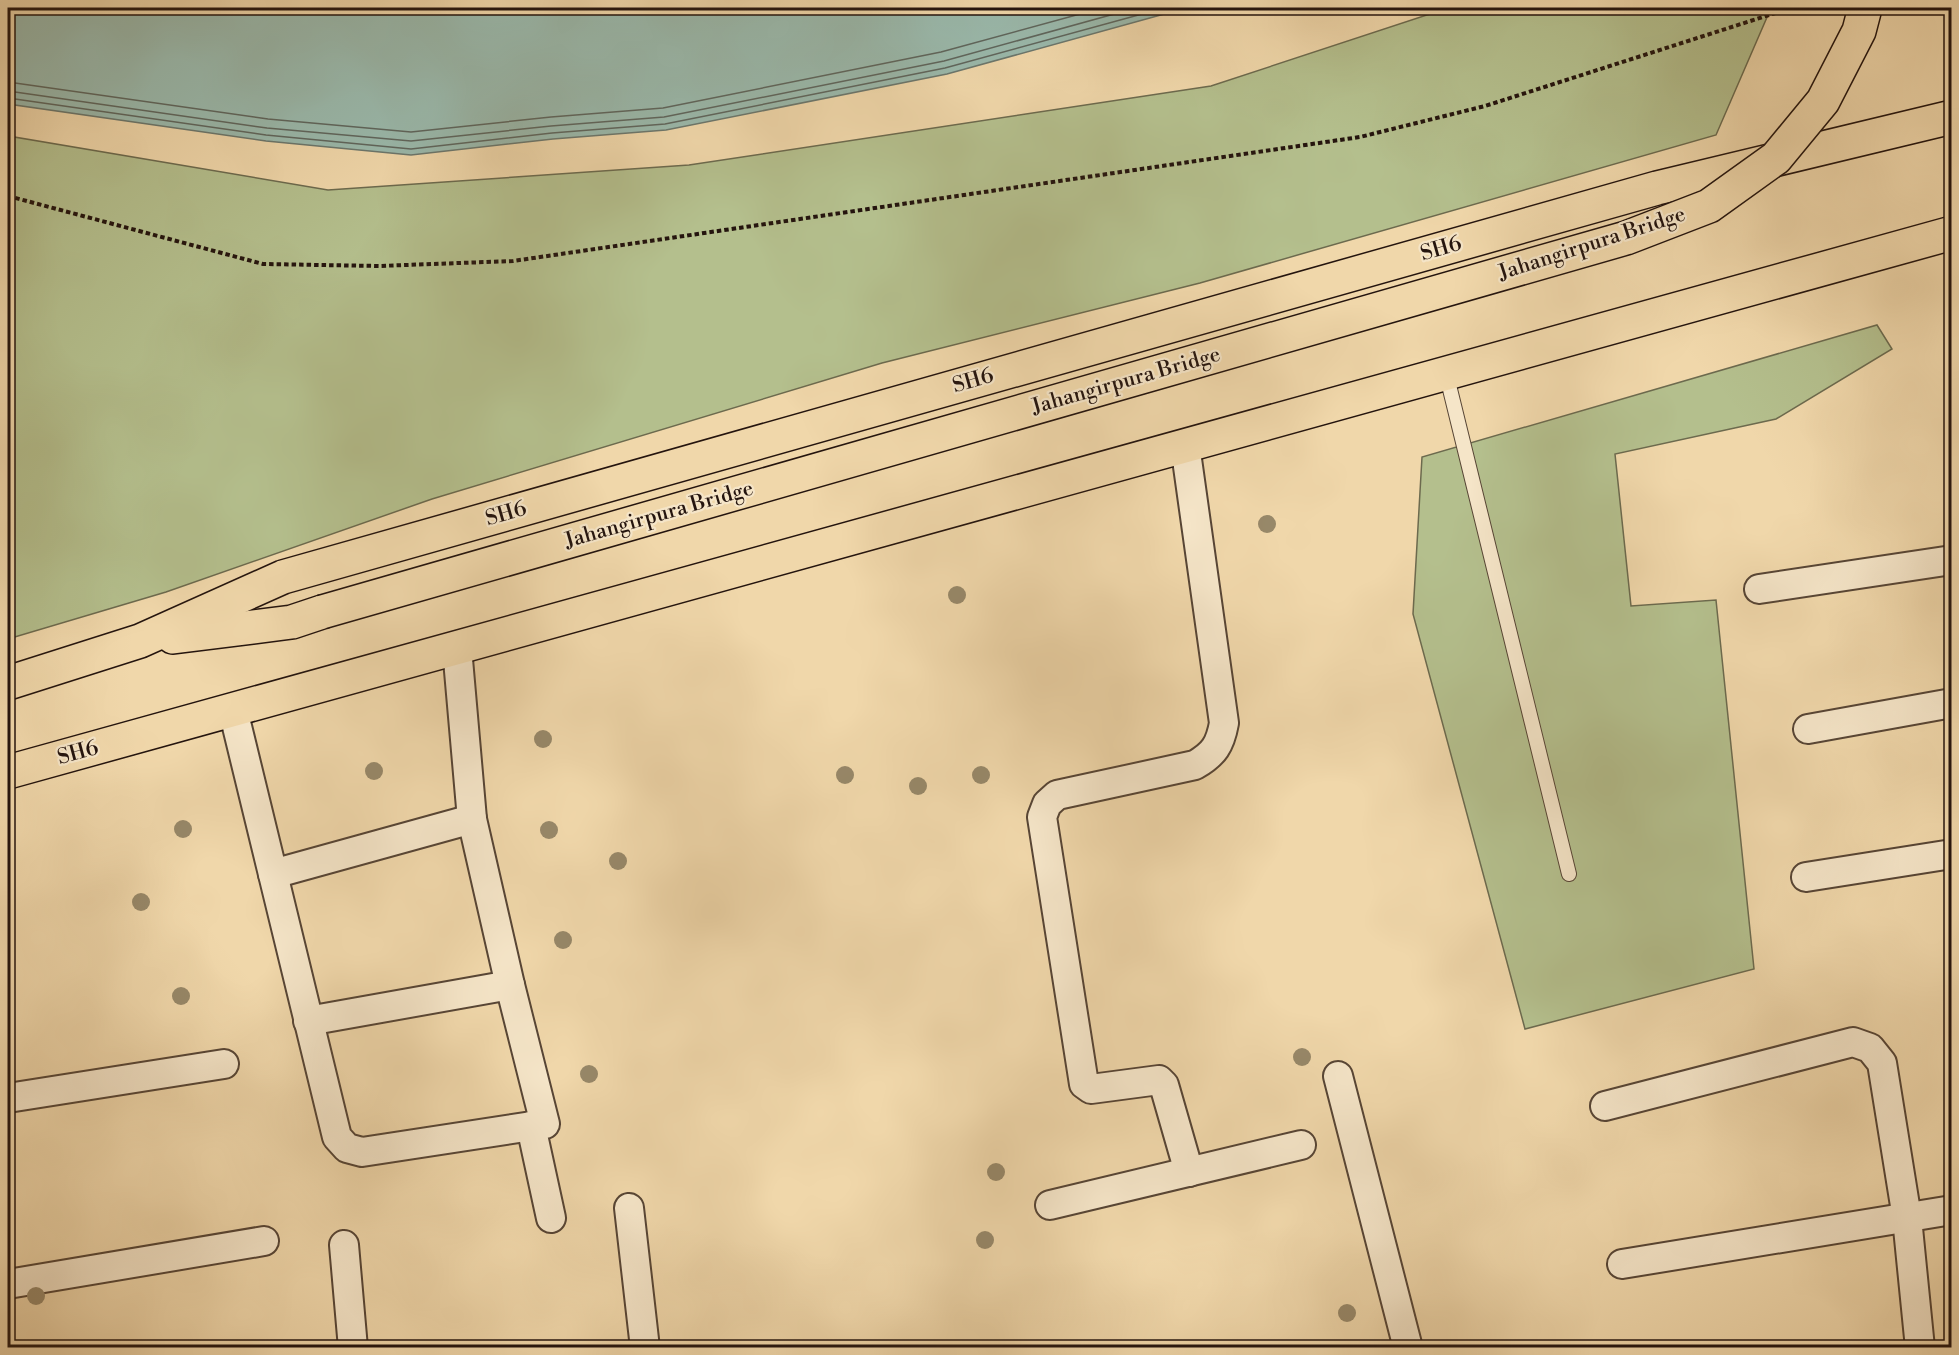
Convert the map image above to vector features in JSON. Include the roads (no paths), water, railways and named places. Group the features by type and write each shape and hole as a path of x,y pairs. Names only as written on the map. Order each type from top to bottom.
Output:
{"main road":[{"name":"Jahangirpura Bridge","path":"140,641 292,622 1626,238 1709,206 1776,158 1822,101 1859,31 1865,8"},
{"name":"SH6","path":"8,683 140,641 283,577 1657,188 1952,117"},
{"name":"SH6","path":"8,772 1952,233"}],"street":[{"path":"1185,445 1224,723 1221,738 1211,756 1195,765 1057,795 1047,804 1042,817 1084,1084 1092,1089 1159,1080 1164,1085 1189,1172"},
{"path":"1759,589 1952,560"},
{"path":"233,710 337,1137 347,1148 362,1152 545,1124 472,819 457,648"},
{"path":"1808,729 1952,703"},
{"path":"273,874 472,819"},
{"path":"1806,877 1952,854"},
{"path":"308,1021 510,985"},
{"path":"1605,1106 1853,1042 1870,1048 1882,1064 1907,1218 1920,1347"},
{"path":"8,1098 224,1064"},
{"path":"1338,1076 1408,1347"},
{"path":"531,1126 551,1218"},
{"path":"1050,1205 1300,1145"},
{"path":"629,1208 645,1347"},
{"path":"1622,1264 1952,1210"},
{"path":"8,1284 264,1241"},
{"path":"344,1245 353,1347"}],"lane":[{"path":"1446,373 1569,874"}],"water":[{"path":"8,8 1186,8 947,74 666,130 553,139 411,155 266,141 8,104"}]}
